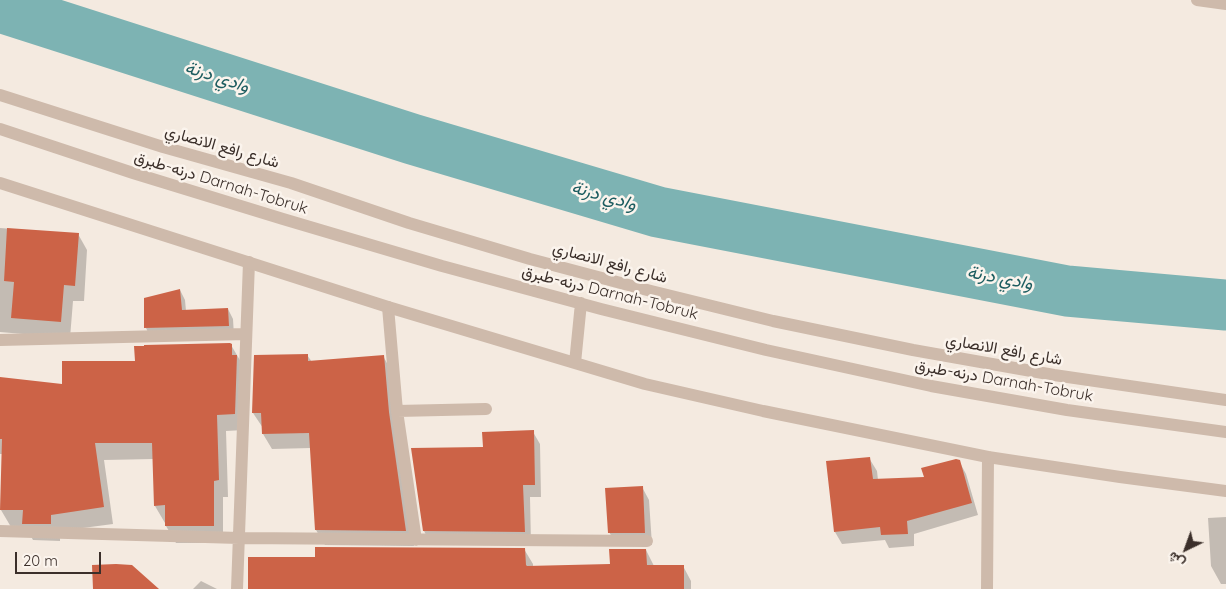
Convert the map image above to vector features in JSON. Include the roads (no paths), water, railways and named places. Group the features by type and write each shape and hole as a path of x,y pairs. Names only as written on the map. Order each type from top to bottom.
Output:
{"street":[{"path":"1197,0 1226,4"},
{"name":"شارع رافع الانصاري","path":"0,95 163,147 291,183 409,223 651,291 772,320 913,350 1054,375 1226,400"},
{"name":"درنه-طبرق Darnah-Tobruk","path":"0,129 133,173 442,266 766,350 931,386 1067,410 1226,432"},
{"path":"0,183 388,307 646,384 763,411 988,458 1120,478 1226,491"},
{"path":"237,589 249,262"},
{"path":"575,363 581,303"},
{"path":"388,307 397,411 416,540"},
{"path":"0,340 246,334"},
{"path":"397,411 486,410"},
{"path":"987,589 988,458"},
{"path":"0,531 239,538 647,541"}],"waterway":[{"name":"وادي درنة","path":"0,7 412,139 658,212 1067,291 1226,305"}]}
